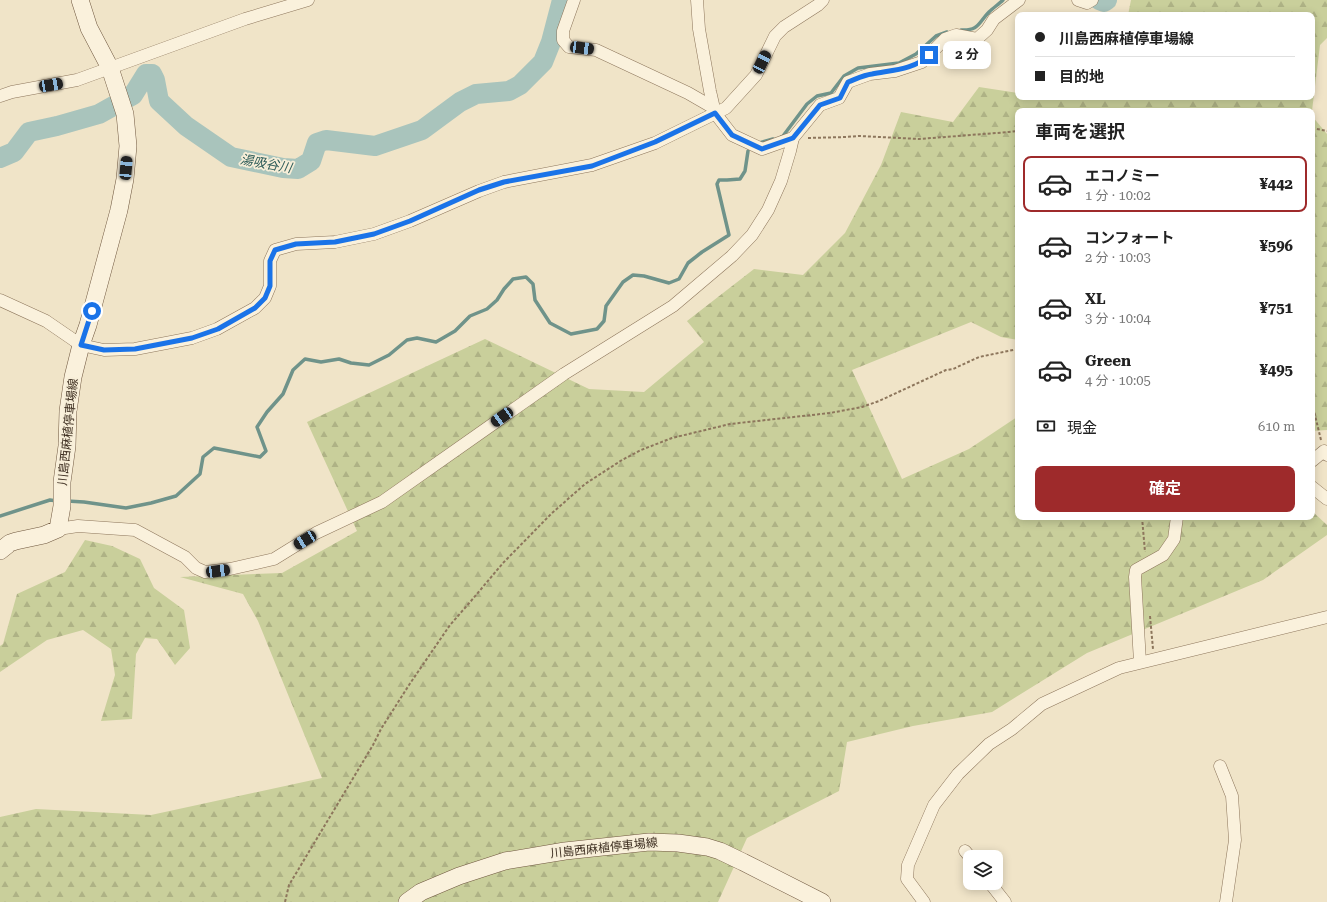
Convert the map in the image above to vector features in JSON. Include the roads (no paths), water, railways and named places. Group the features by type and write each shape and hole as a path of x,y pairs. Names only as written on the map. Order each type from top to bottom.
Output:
{"main road":[{"name":"川島西麻植停車場線","path":"58,529 67,446 68,411 73,377 119,210 125,179 128,146 125,114 110,68 89,28 80,0"},
{"path":"0,551 10,543 44,535 58,529"},
{"name":"川島西麻植停車場線","path":"407,902 422,892 459,876 505,861 566,851 650,842 678,843 700,846 720,852 822,902"}],"street":[{"path":"0,96 12,92 77,80 245,19 308,0"},
{"path":"574,0 563,31 563,40 568,47 596,50 688,93 714,110 732,135 762,149 793,138"},
{"path":"697,0 698,29 714,110"},
{"path":"0,300 46,321 81,345 104,350 135,349 192,338 218,329 255,308 265,298 270,286 270,261 275,250 296,244 335,242 374,234 410,221 479,190 504,182 592,166 655,142 714,110 726,108 756,75 775,36 784,27 818,5 823,0"},
{"path":"58,529 78,526 135,530 185,558 196,568 206,572 230,569 274,559 316,533 382,502 564,374 673,306 732,256 752,235 768,210 781,181 793,138 820,105 840,98 848,82 870,74 894,71 922,62 945,40 956,35 977,39 987,30 994,19 1019,0"},
{"path":"1315,459 1326,453"},
{"path":"1315,489 1327,499"},
{"path":"1140,662 1135,577 1136,570 1163,555 1174,539 1177,520"},
{"path":"924,902 907,879 908,865 934,805 958,774 989,744 1012,729 1042,704 1119,668 1327,617"},
{"path":"1220,766 1232,796 1235,840 1226,902 1221,902"},
{"path":"996,890 1005,902"}],"waterway":[{"name":"湯吸谷川","path":"0,158 14,152 29,132 99,114 133,95 146,74 152,74 155,80 159,101 186,126 231,157 283,168 298,169 311,161 317,143 326,140 375,146 422,130 460,102 476,94 509,91 520,85 543,62 551,42 562,0"},
{"path":"961,30 967,30 978,26 989,12 1003,0"},
{"name":"湯吸谷川","path":"1099,0 1104,2 1107,0"},
{"path":"781,137 807,104 817,96 831,93 844,76 858,68 899,63 916,54 936,36 947,32"},
{"path":"759,143 773,139"},
{"path":"67,501 126,508 151,503 176,496 200,474 203,457 214,448 260,457 266,451 257,427 267,412 283,394 293,370 305,359 321,362 339,359 351,363 369,365 389,355 407,340 417,338 436,342 455,331 470,316 487,309 497,300 513,279 526,277 533,284 535,300 550,323 571,334 597,329 604,321 606,306 623,282 633,275 644,276 669,283 679,279 688,263 729,235 717,184 719,180 740,179 745,171 748,151"},
{"path":"0,516 50,500 57,501"}]}
